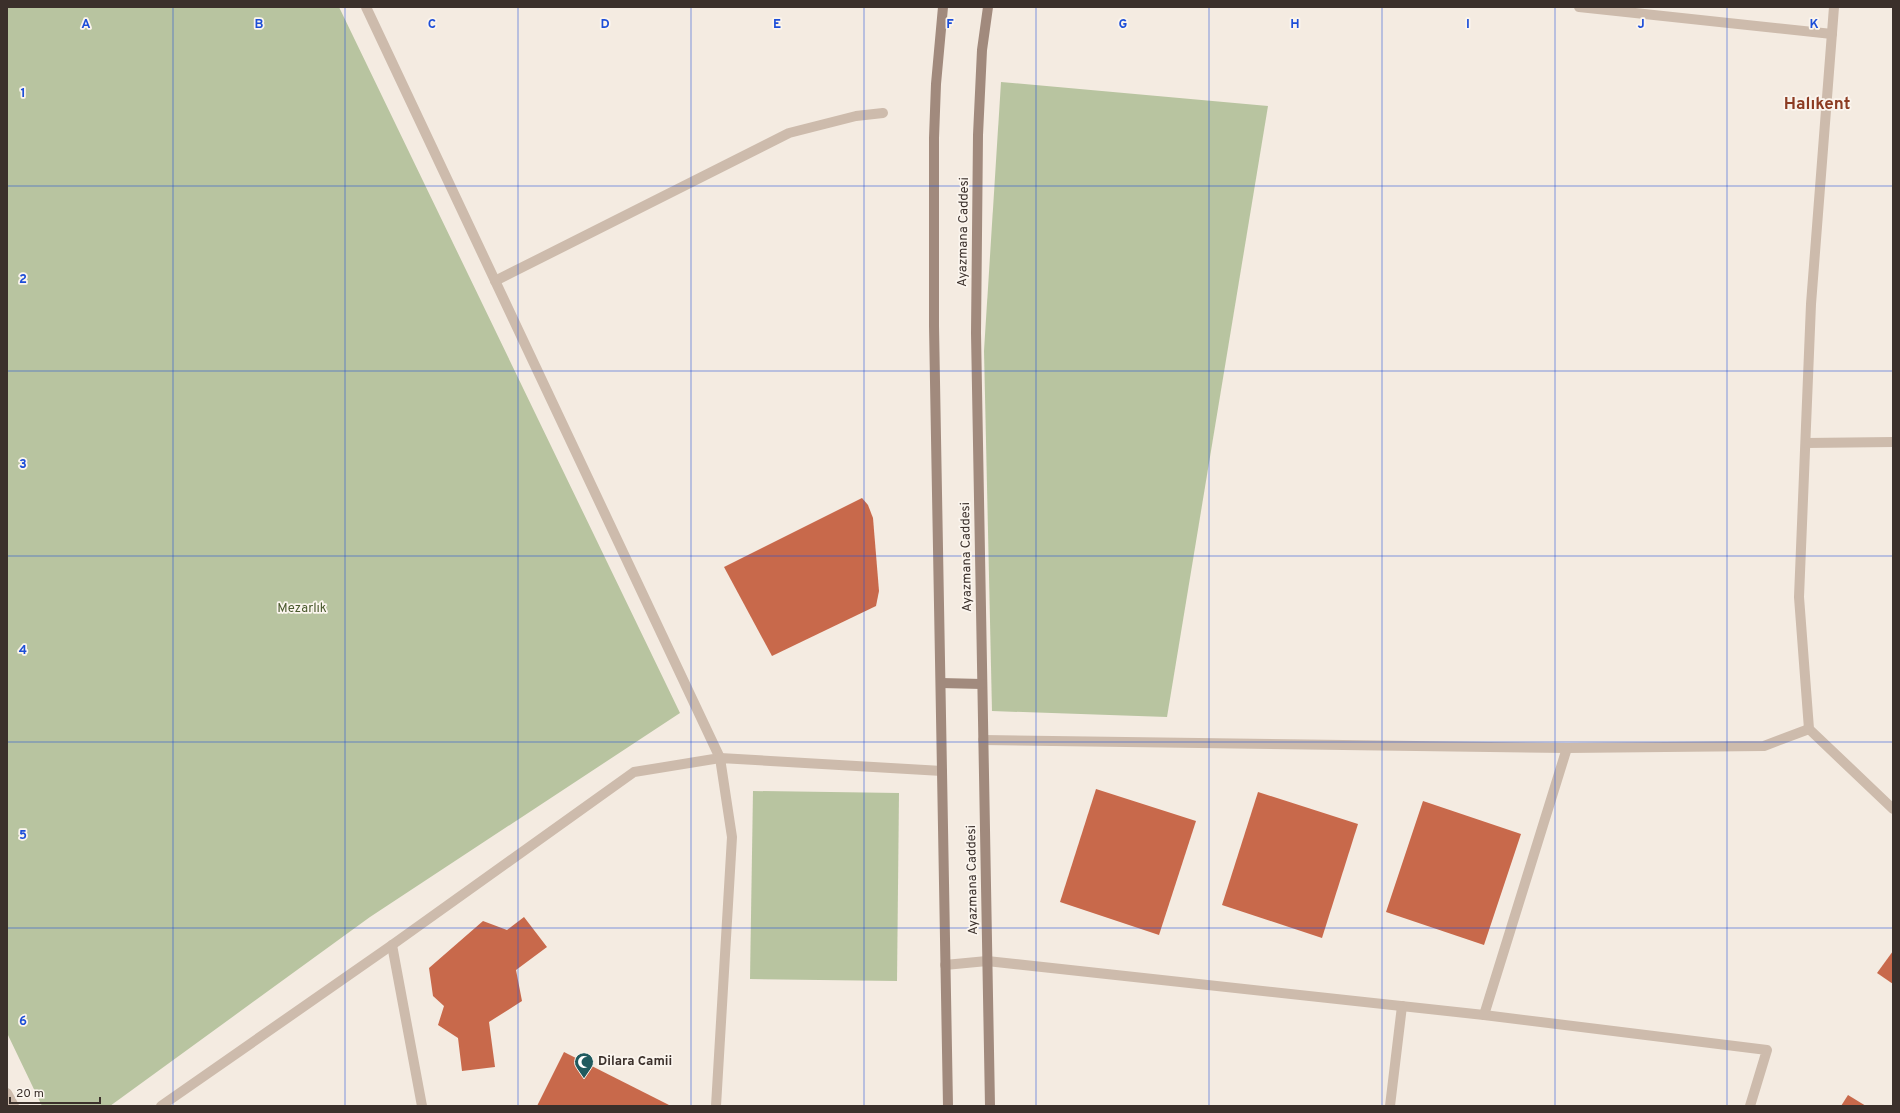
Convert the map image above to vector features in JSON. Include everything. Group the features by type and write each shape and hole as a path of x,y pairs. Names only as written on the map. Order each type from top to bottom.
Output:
{"main road":[{"path":"943,7 937,76 934,138 934,326 948,1106"},
{"name":"Ayazmana Caddesi","path":"988,7 982,50 976,228 976,341 990,1106"},
{"path":"940,684 982,684"}],"street":[{"path":"366,7 720,758 732,837 716,1106"},
{"path":"1579,7 1832,34"},
{"path":"1834,7 1811,304 1799,597 1809,729 1893,810"},
{"path":"495,281 789,133 856,116 883,113"},
{"path":"1806,443 1893,442"},
{"path":"983,740 1567,748 1764,746 1809,729"},
{"path":"1484,1014 1567,748"},
{"path":"161,1106 392,945 634,772 720,758 942,771"},
{"path":"392,945 422,1106"},
{"path":"945,965 987,962 1484,1014 1767,1050 1750,1106"},
{"path":"1390,1106 1402,1006"},
{"path":"7,1092 14,1106"}],"green space":[{"name":"Mezarlık","path":"7,7 339,7 680,713 370,917 110,1106 42,1106 7,1033"},
{"path":"1001,82 1268,106 1167,717 992,711 984,351"},
{"path":"753,791 899,793 897,981 750,979"}],"building":[{"path":"862,498 868,505 873,518 879,591 876,606 772,656 724,567"},
{"path":"1096,789 1196,821 1159,935 1060,902"},
{"path":"1258,792 1358,824 1322,938 1222,905"},
{"path":"1423,801 1521,834 1484,945 1386,912"},
{"path":"524,917 547,947 516,970 522,1001 489,1022 495,1067 462,1071 458,1038 438,1025 444,1006 433,996 429,968 483,921 507,930"},
{"path":"1893,951 1893,984 1877,973"},
{"name":"Dilara Camii","path":"564,1052 671,1106 537,1106"},
{"path":"1848,1095 1866,1106 1841,1106"}],"place":[{"name":"Dilara Camii","path":"584,1079"}],"district":[{"name":"Halıkent","path":"1817,105"}]}
